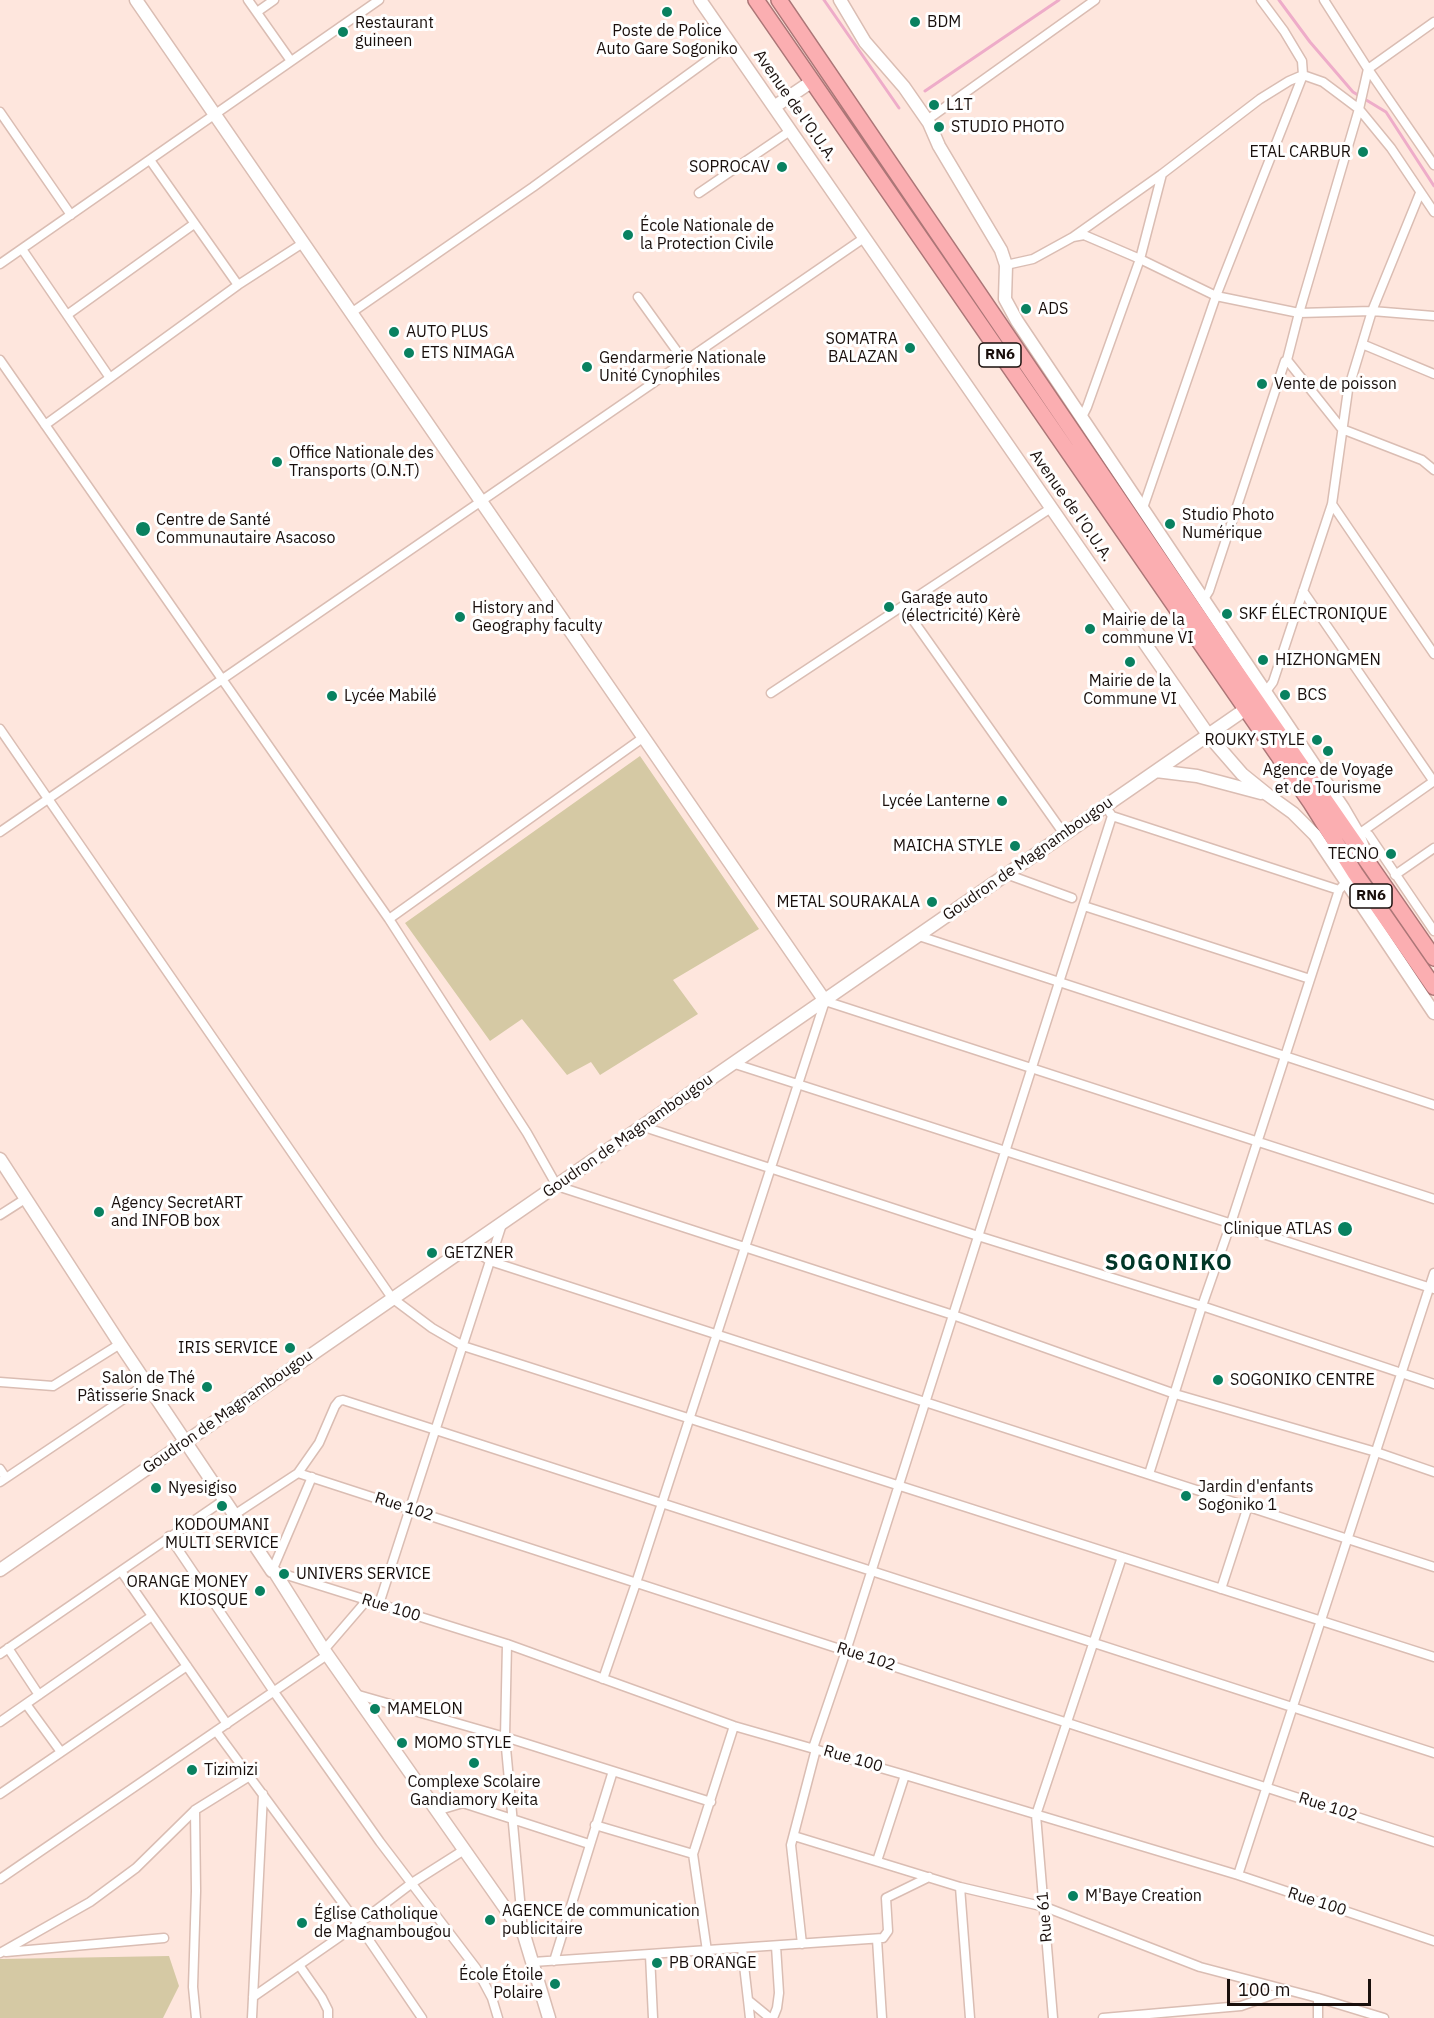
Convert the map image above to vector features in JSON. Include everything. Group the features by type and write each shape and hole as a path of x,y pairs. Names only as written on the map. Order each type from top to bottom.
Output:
{"highway":[{"name":"Avenue de l'O.U.A.","path":"756,0 811,82 1256,701 1311,803 1347,881 1434,987"},
{"name":"Avenue de l'O.U.A.","path":"779,0 1256,701 1434,958"}],"street":[{"path":"136,0 825,1001 1434,1199"},
{"path":"248,0 291,62"},
{"path":"257,12 274,0"},
{"path":"0,264 379,0"},
{"name":"Avenue de l'O.U.A.","path":"700,0 1209,736 1242,774 1293,813 1315,835 1434,1013"},
{"name":"Avenue de l'O.U.A.","path":"840,0 865,42 904,87 927,120 939,146 1001,250 1006,265 1005,299 1204,599 1256,701 1360,831 1369,835 1434,931"},
{"path":"927,120 1095,0"},
{"path":"1143,508 1216,296 1304,75 1302,61 1261,0"},
{"path":"1328,1 1367,73 1434,165"},
{"path":"1204,599 1209,591 1287,360 1359,109 1367,73 1434,22"},
{"path":"351,313 533,187 730,44"},
{"path":"1006,265 1033,259 1073,237 1162,174 1260,99 1289,81 1304,75 1323,82 1359,109 1391,148 1434,212"},
{"path":"774,107 811,82"},
{"path":"0,112 71,215"},
{"path":"699,193 790,131"},
{"path":"150,159 238,285"},
{"path":"1082,417 1140,259 1162,174"},
{"path":"1256,701 1273,682 1332,504 1348,390 1372,311 1420,193"},
{"path":"68,315 194,224"},
{"path":"1073,237 1084,235 1216,296 1299,313 1372,311 1434,316"},
{"path":"0,832 864,238"},
{"path":"45,425 238,285 303,243"},
{"path":"22,249 110,378"},
{"path":"638,297 684,361"},
{"path":"1362,344 1434,374"},
{"path":"0,360 389,919 527,1133 557,1186 953,1315 1175,1394 1376,1452 1434,1472"},
{"path":"1287,360 1342,429 1422,460 1434,470"},
{"path":"1332,504 1434,654"},
{"path":"771,693 1051,508"},
{"path":"1303,591 1434,782 1360,831 1371,866"},
{"path":"903,606 1064,834"},
{"name":"Goudron de Magnambougou","path":"0,1570 919,936 1105,805 1209,736 1256,701"},
{"path":"0,729 392,1298 432,1328 463,1346 1434,1657"},
{"path":"389,919 644,737"},
{"path":"1156,771 1197,776 1268,795"},
{"path":"1105,805 1112,816 1347,881 1310,979 1149,1474"},
{"path":"802,1944 791,1845 814,1748 1112,816"},
{"path":"1395,875 1434,848"},
{"path":"1006,874 1072,898"},
{"path":"1084,906 1310,979"},
{"path":"919,936 1434,1105"},
{"path":"603,1679 825,1001"},
{"path":"732,1063 1432,1288"},
{"path":"641,1126 1202,1306 1434,1384"},
{"path":"0,1159 326,1653 524,1935"},
{"path":"0,1215 26,1199"},
{"path":"379,1604 502,1223"},
{"path":"468,1246 490,1261 1434,1567"},
{"path":"1239,1875 1401,1374 1432,1288 1434,1273"},
{"path":"0,1382 53,1386 120,1344"},
{"path":"0,1469 3,1480 147,1384"},
{"path":"234,1515 298,1473 319,1443 335,1406 343,1400 1434,1754"},
{"name":"Rue 102","path":"298,1473 1434,1842"},
{"path":"273,1571 312,1478"},
{"path":"0,1654 224,1500"},
{"path":"1221,1589 1248,1506"},
{"path":"169,1536 274,1692 380,1842 476,1968 492,1998 498,2018"},
{"path":"1036,1815 1122,1557"},
{"path":"121,1570 227,1724"},
{"name":"Rue 100","path":"273,1571 507,1644 734,1726 1239,1875 1434,1941"},
{"path":"0,1879 274,1692 326,1653 368,1600"},
{"path":"0,1722 152,1616"},
{"path":"507,1644 505,1737 524,1935 549,2018"},
{"path":"8,1648 39,1695"},
{"path":"0,1794 187,1666"},
{"path":"355,1694 505,1737 711,1802"},
{"path":"26,1704 61,1752"},
{"path":"707,1951 693,1854 734,1726"},
{"path":"216,1731 358,1924 422,2018"},
{"path":"554,1961 613,1771"},
{"path":"878,1861 905,1775"},
{"path":"1,1953 90,1902 136,1868 195,1810 248,1777"},
{"path":"252,2018 263,1794"},
{"path":"436,1810 463,1803 589,1844"},
{"path":"195,1810 196,1891 193,1987 196,2018"},
{"name":"Rue 61","path":"1036,1815 1053,2018"},
{"path":"595,1825 693,1854"},
{"path":"794,1836 960,1887 1045,1907 1200,1967 1384,2018"},
{"path":"253,1997 358,1924 412,1882 464,1850"},
{"path":"533,1962 883,1938 888,1931 886,1898 929,1877"},
{"path":"960,1887 970,2018"},
{"path":"1,1953 164,1938"},
{"path":"877,1939 882,2018"},
{"path":"748,2000 771,2018 777,2008 776,1946"},
{"path":"742,1948 750,2018"},
{"path":"650,1954 653,2018"},
{"path":"299,1965 322,1998 328,2010 328,2018"},
{"path":"1103,2018 1241,2006 1286,1990"},
{"path":"1318,1998 1318,2018"}],"shaded area":[{"path":"640,756 759,929 673,980 698,1014 600,1075 591,1062 567,1075 522,1019 490,1041 405,923"},
{"path":"169,1956 179,1986 163,2018 0,2018 0,1959"}],"waterway":[{"path":"824,0 899,108"},
{"path":"925,91 1059,0"},
{"path":"1279,0 1310,42 1353,92 1386,112 1434,186"}],"place":[{"name":"Poste de Police Auto Gare Sogoniko","path":"667,12"},
{"name":"BDM","path":"915,22"},
{"name":"Restaurant guineen","path":"343,32"},
{"name":"L1T","path":"934,105"},
{"name":"STUDIO PHOTO","path":"939,127"},
{"name":"ETAL CARBUR","path":"1363,152"},
{"name":"SOPROCAV","path":"782,167"},
{"name":"École Nationale de la Protection Civile","path":"628,235"},
{"name":"ADS","path":"1026,309"},
{"name":"AUTO PLUS","path":"394,332"},
{"name":"SOMATRA BALAZAN","path":"910,348"},
{"name":"ETS NIMAGA","path":"409,353"},
{"name":"Gendarmerie Nationale Unité Cynophiles","path":"587,367"},
{"name":"Vente de poisson","path":"1262,384"},
{"name":"Office Nationale des Transports (O.N.T)","path":"277,462"},
{"name":"Studio Photo Numérique","path":"1170,524"},
{"name":"Centre de Santé Communautaire Asacoso","path":"143,529"},
{"name":"Garage auto (électricité) Kèrè","path":"889,607"},
{"name":"SKF ÉLECTRONIQUE","path":"1227,614"},
{"name":"History and Geography faculty","path":"460,617"},
{"name":"Mairie de la commune VI","path":"1090,629"},
{"name":"HIZHONGMEN","path":"1263,660"},
{"name":"Mairie de la Commune VI","path":"1130,662"},
{"name":"BCS","path":"1285,695"},
{"name":"Lycée Mabilé","path":"332,696"},
{"name":"ROUKY STYLE","path":"1317,740"},
{"name":"Agence de Voyage et de Tourisme","path":"1328,751"},
{"name":"Lycée Lanterne","path":"1002,801"},
{"name":"MAICHA STYLE","path":"1015,846"},
{"name":"TECNO","path":"1391,854"},
{"name":"METAL SOURAKALA","path":"932,902"},
{"name":"Agency SecretART and INFOB box","path":"99,1212"},
{"name":"Clinique ATLAS","path":"1345,1229"},
{"name":"GETZNER","path":"432,1253"},
{"name":"IRIS SERVICE","path":"290,1348"},
{"name":"SOGONIKO CENTRE","path":"1218,1380"},
{"name":"Salon de Thé Pâtisserie Snack","path":"207,1387"},
{"name":"Nyesigiso","path":"156,1488"},
{"name":"Jardin d'enfants Sogoniko 1","path":"1186,1496"},
{"name":"KODOUMANI MULTI SERVICE","path":"222,1506"},
{"name":"UNIVERS SERVICE","path":"284,1574"},
{"name":"ORANGE MONEY KIOSQUE","path":"260,1591"},
{"name":"MAMELON","path":"375,1709"},
{"name":"MOMO STYLE","path":"402,1743"},
{"name":"Complexe Scolaire Gandiamory Keita","path":"474,1763"},
{"name":"Tizimizi","path":"192,1770"},
{"name":"M'Baye Creation","path":"1073,1896"},
{"name":"AGENCE de communication publicitaire","path":"490,1920"},
{"name":"Église Catholique de Magnambougou","path":"302,1923"},
{"name":"PB ORANGE","path":"657,1963"},
{"name":"École Étoile Polaire","path":"555,1984"}],"district":[{"name":"SOGONIKO","path":"1169,1264"}]}
